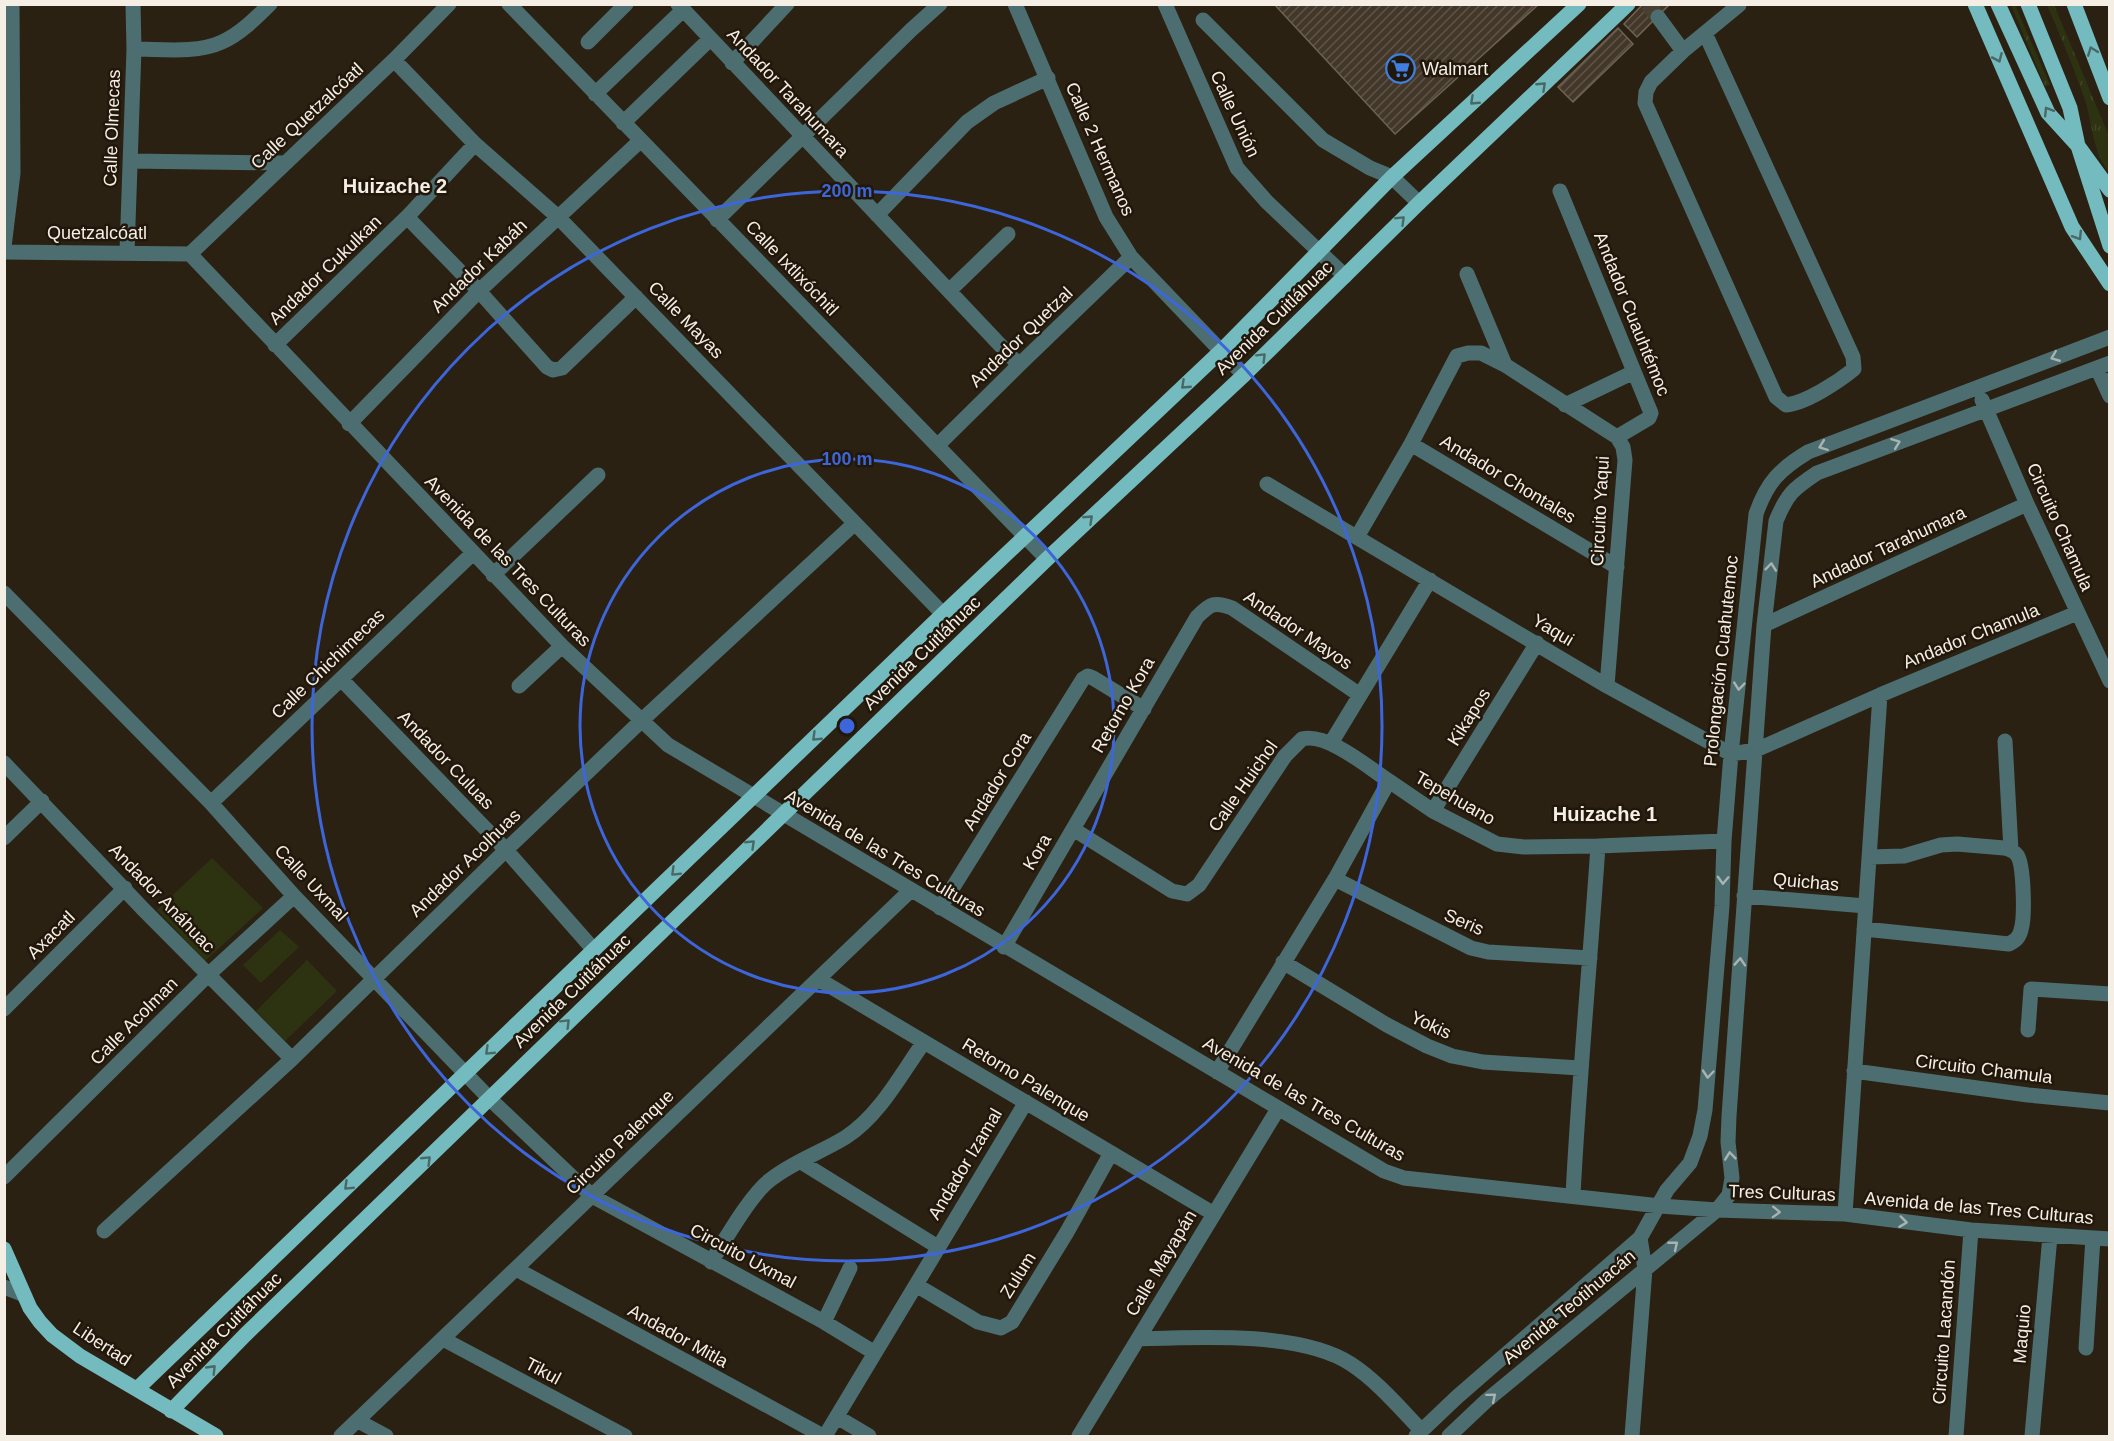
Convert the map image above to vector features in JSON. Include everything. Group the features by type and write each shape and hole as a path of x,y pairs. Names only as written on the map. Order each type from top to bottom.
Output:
{"main road":[{"name":"Avenida Cuitláhuac","path":"137,1389 1024,536 1221,351 1392,177 1579,4"},
{"name":"Avenida Cuitláhuac","path":"171,1411 245,1335 783,813 1047,559 1244,375 1419,203 1628,4"},
{"path":"1975,4 2072,227 2109,284"},
{"path":"1998,4 2048,113 2078,146 2109,190"},
{"path":"2028,4 2070,108 2078,146 2109,246"},
{"path":"2074,4 2109,98"},
{"name":"Libertad","path":"4,1249 22,1294 34,1316 52,1335 80,1356 216,1437"}],"street":[{"path":"4,247 13,173 9,87 12,4"},
{"name":"Calle Olmecas","path":"127,252 134,49 133,4"},
{"path":"134,49 202,48 222,42 246,26 270,4"},
{"name":"Calle Quetzalcóatl","path":"190,254 394,60 449,4"},
{"name":"Calle Ixtlixóchitl","path":"509,4 1047,559"},
{"path":"588,42 626,4"},
{"path":"732,63 787,4"},
{"path":"717,220 801,135 916,24 940,4"},
{"name":"Calle 2 Hermanos","path":"1015,4 1106,217 1131,257 1244,375"},
{"name":"Calle Unión","path":"1165,4 1237,168 1267,202 1345,276"},
{"path":"1705,33 1853,357 1854,369 1796,404 1786,405 1776,397 1644,103 1651,82 1683,51 1739,5"},
{"path":"595,94 680,7"},
{"name":"Andador Tarahumara","path":"680,7 1019,365"},
{"path":"1658,17 1683,51"},
{"path":"1203,20 1323,140 1370,168 1392,177 1419,203"},
{"path":"623,123 710,39"},
{"name":"Calle Mayas","path":"394,60 475,144 558,217 943,614"},
{"path":"877,215 980,111 1048,78"},
{"name":"Andador Kabáh","path":"349,424 479,291 640,141"},
{"name":"Andador Cukulkan","path":"275,345 407,217 475,144"},
{"path":"130,161 285,163"},
{"name":"Andador Cuauhtémoc","path":"1560,191 1651,415 1617,437"},
{"path":"407,217 553,370 562,368 636,297"},
{"path":"949,291 1008,234"},
{"name":"Quetzalcóatl","path":"4,252 190,254"},
{"name":"Avenida de las Tres Culturas","path":"190,254 561,646 668,745 1384,1171 1404,1178 1660,1206 1717,1210"},
{"name":"Andador Quetzal","path":"938,445 1131,257"},
{"path":"1467,274 1505,365"},
{"name":"Prolongación Cuahutemoc","path":"1660,1206 1667,1190 1690,1163 1700,1136 1705,1110 1722,906 1724,841 1731,754 1756,514 1761,497 1785,466 1808,452 2109,337"},
{"name":"Circuito Yaqui","path":"1357,537 1411,444 1457,357 1468,353 1481,353 1505,365 1617,437 1623,447 1625,460 1607,686"},
{"path":"1717,1210 1730,1195 1732,1178 1728,1142 1729,1116 1764,625 1776,521 1782,506 1795,488 1817,473 1987,409 2105,368 2109,396"},
{"path":"1565,405 1634,372"},
{"name":"Circuito Chamula","path":"1976,389 2109,681"},
{"name":"Andador Chontales","path":"1411,444 1617,567"},
{"path":"493,575 598,475"},
{"path":"1268,484 1357,537"},
{"name":"Andador Tarahumara","path":"1764,625 2027,504"},
{"name":"Andador Acolhuas","path":"104,1231 292,1059 641,721 855,523"},
{"name":"Yaqui","path":"1357,537 1607,686 1731,754"},
{"name":"Calle Chichimecas","path":"211,803 472,554"},
{"path":"1389,781 1331,743 1430,580"},
{"name":"Calle Uxmal","path":"4,593 211,803 294,896 376,979 489,1100 592,1196"},
{"name":"Andador Mayos","path":"1212,604 1232,608 1360,695"},
{"name":"Retorno Kora","path":"1073,830 1197,617 1212,604"},
{"name":"Andador Chamula","path":"1731,754 1756,750 1880,694 2077,613"},
{"name":"Kikapos","path":"1433,811 1537,643"},
{"path":"519,686 561,646"},
{"name":"Andador Cora","path":"940,908 1083,679 1088,676 1143,709"},
{"name":"Andador Culuas","path":"341,679 506,850 594,950"},
{"path":"1845,1214 1880,694"},
{"name":"Calle Huichol","path":"1187,894 1199,885 1286,756 1302,739 1315,738 1331,743"},
{"path":"1864,929 2009,944 2018,938 2022,927 2022,869 2014,852 2005,741"},
{"name":"Andador Anáhuac","path":"4,763 292,1059"},
{"name":"Tepehuano","path":"1217,1072 1335,879 1389,781 1433,811 1497,844 1524,847 1724,841"},
{"path":"4,838 42,801"},
{"name":"Kora","path":"1004,947 1073,830 1172,891 1187,894"},
{"path":"1869,857 1904,856 1941,845 1957,844 2004,848 2014,852"},
{"path":"1573,1195 1580,1068 1598,846"},
{"name":"Seris","path":"1335,879 1472,948 1488,952 1590,958"},
{"name":"Axacatl","path":"4,1009 125,888"},
{"name":"Circuito Palenque","path":"341,1437 910,891"},
{"name":"Calle Acolman","path":"4,1177 209,974 294,896"},
{"name":"Quichas","path":"1744,896 1866,906"},
{"name":"Yokis","path":"1283,962 1387,1025 1427,1047 1452,1056 1483,1062 1580,1068"},
{"name":"Retorno Palenque","path":"818,979 1214,1214"},
{"path":"2028,1030 2031,988 2109,994"},
{"path":"711,1262 765,1185 780,1173 847,1136 866,1120 924,1042"},
{"name":"Circuito Chamula","path":"1854,1071 2028,1095 2109,1103"},
{"name":"Andador Izamal","path":"938,1247 1026,1102"},
{"name":"Calle Mayapán","path":"1078,1437 1278,1109"},
{"name":"Zulum","path":"916,1285 978,1322 1001,1328 1012,1322 1067,1232 1111,1153"},
{"path":"801,1162 938,1247 824,1437"},
{"name":"Circuito Uxmal","path":"592,1196 824,1322 875,1353"},
{"name":"Avenida Teotihuacán","path":"1418,1433 1640,1238 1660,1206"},
{"name":"Avenida Teotihuacán","path":"1449,1437 1486,1401 1717,1210"},
{"name":"Tres Culturas","path":"1717,1210 1845,1214"},
{"name":"Avenida de las Tres Culturas","path":"1845,1214 1971,1230 2109,1239"},
{"name":"Circuito Lacandón","path":"1956,1437 1971,1230"},
{"name":"Maquio","path":"2032,1437 2050,1236"},
{"path":"1632,1437 1644,1269 1640,1238"},
{"path":"2086,1348 2093,1238"},
{"path":"824,1322 850,1268"},
{"name":"Andador Mitla","path":"516,1269 824,1437"},
{"path":"4,1287 22,1294"},
{"path":"1138,1339 1246,1338 1315,1348 1348,1362 1371,1379 1418,1433"},
{"name":"Tikul","path":"443,1339 625,1437"},
{"path":"837,1417 869,1437"},
{"path":"358,1421 386,1437"}],"green space":[{"path":"2011,5 2015,5 2050,85 2045,86"},
{"path":"2047,5 2054,5 2109,136 2109,172 2100,157 2082,91"},
{"path":"212,858 263,908 205,961 157,910"},
{"path":"280,930 299,947 261,983 243,965"},
{"path":"307,960 337,991 285,1041 256,1011"}],"building":[{"name":"Walmart","path":"1274,4 1539,4 1395,134"},
{"path":"1643,4 1670,4 1637,37 1624,24"},
{"path":"1618,28 1633,44 1573,102 1558,87"}],"tunnel":[{"path":"1647,4 1658,17"}],"place":[{"name":"Walmart","path":"1401,69"}],"district":[{"name":"Huizache 2","path":"395,186"},
{"name":"Huizache 1","path":"1605,814"}]}
